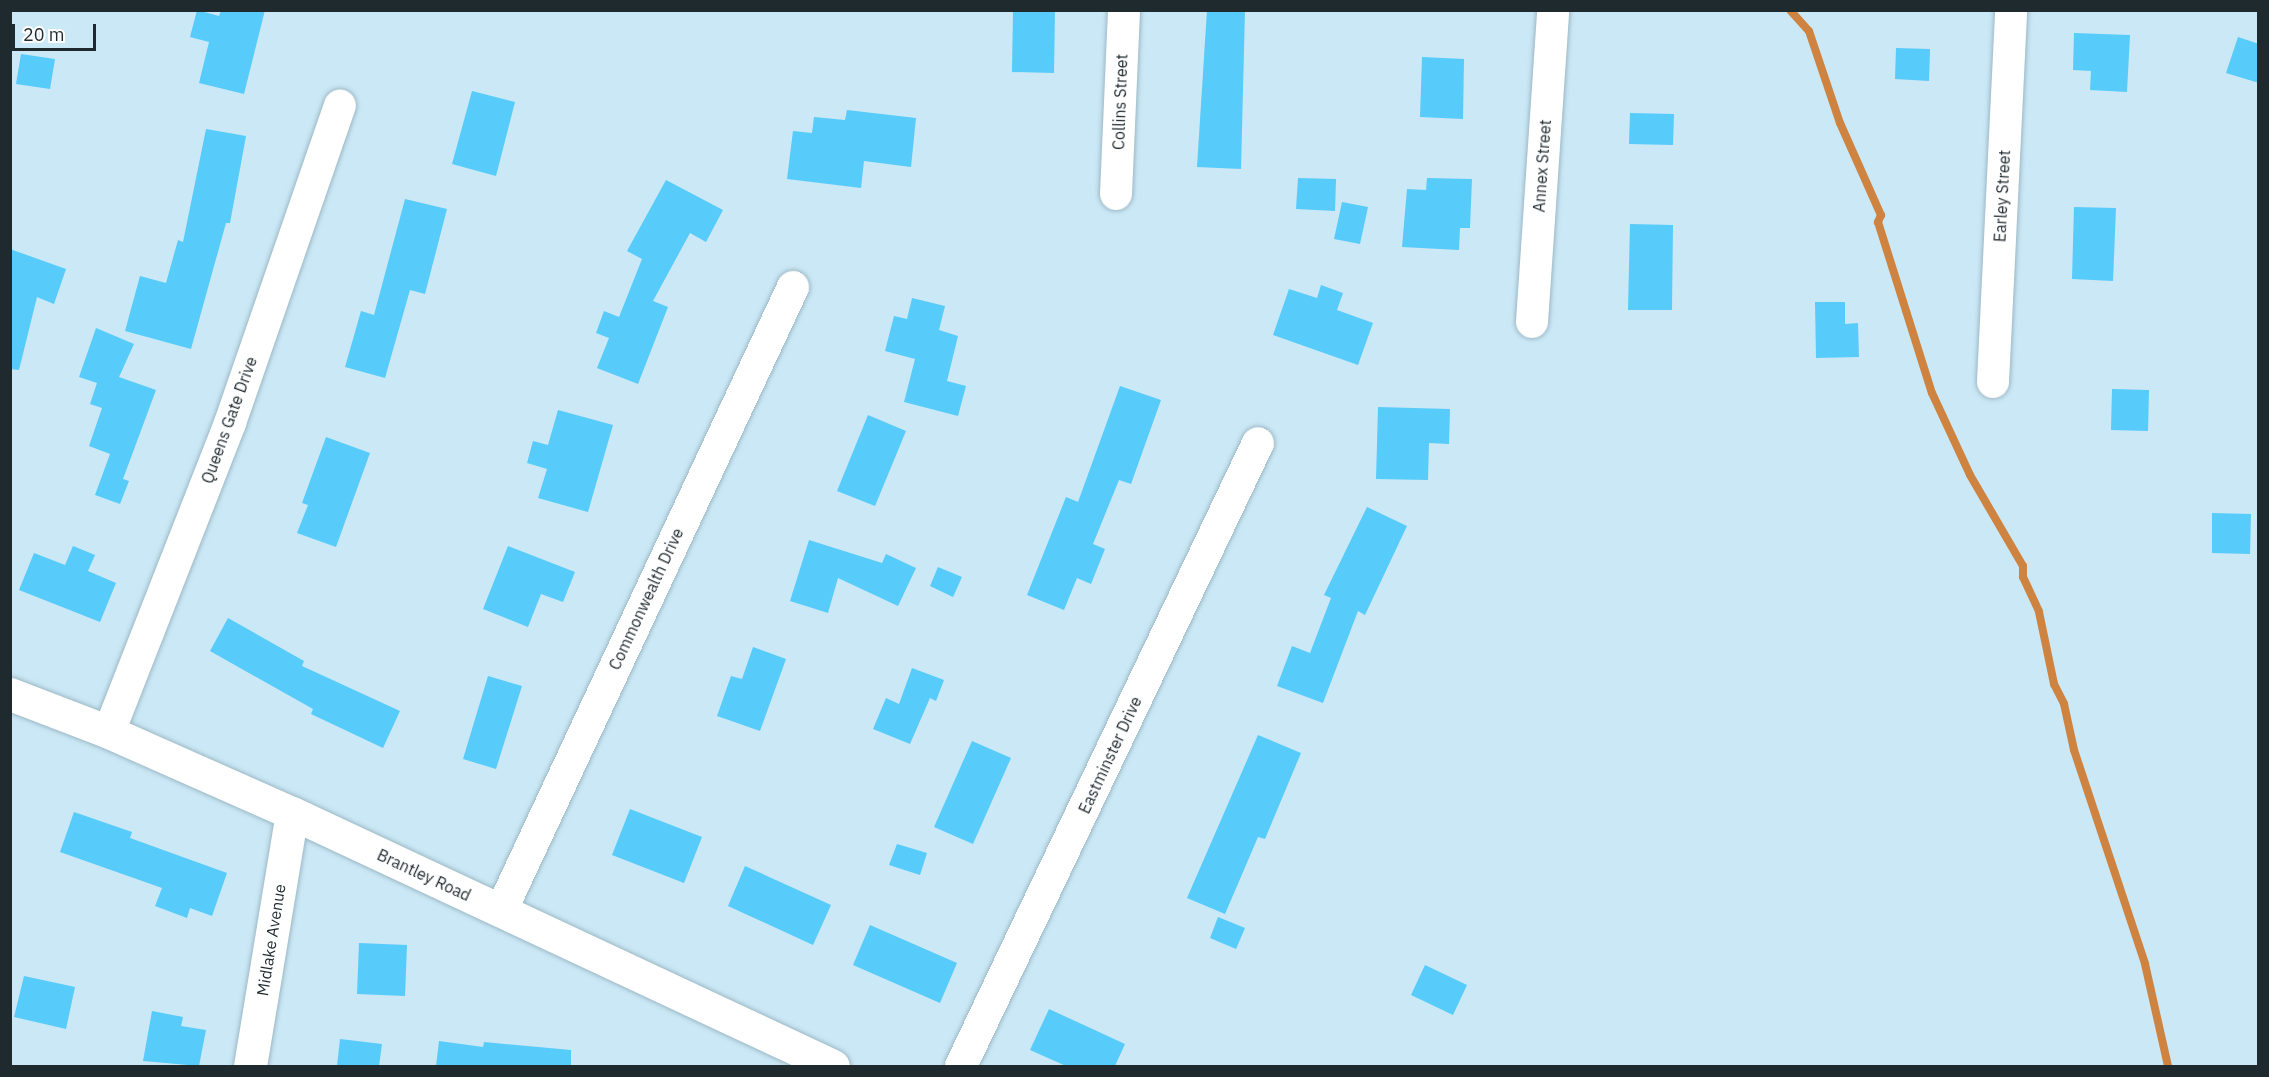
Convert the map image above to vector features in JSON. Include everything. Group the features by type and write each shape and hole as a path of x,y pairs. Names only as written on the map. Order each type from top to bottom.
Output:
{"street":[{"name":"Collins Street","path":"1116,194 1124,10"},
{"name":"Annex Street","path":"1532,322 1553,10"},
{"name":"Earley Street","path":"1994,382 2011,10"},
{"name":"Queens Gate Drive","path":"109,732 230,423 340,105"},
{"name":"Commonwealth Drive","path":"501,911 793,287"},
{"name":"Eastminster Drive","path":"961,1066 1258,443"},
{"name":"Brantley Road","path":"10,694 109,732 292,813 833,1066"},
{"name":"Midlake Avenue","path":"250,1066 292,813"}],"building":[{"path":"197,10 219,16 221,10 265,10 244,94 199,83 209,42 190,37"},
{"path":"1013,10 1055,10 1054,73 1012,72"},
{"path":"1207,10 1245,10 1241,169 1197,167"},
{"path":"2074,33 2130,35 2127,92 2090,90 2091,71 2073,70"},
{"path":"2238,37 2259,44 2259,83 2226,73"},
{"path":"1896,48 1930,49 1929,81 1895,79"},
{"path":"21,54 55,59 50,89 16,84"},
{"path":"1422,57 1464,59 1463,119 1420,117"},
{"path":"472,91 515,102 496,176 452,164"},
{"path":"847,110 916,118 911,167 864,161 861,188 787,179 793,131 812,133 814,117 845,120"},
{"path":"1630,113 1674,114 1673,145 1629,144"},
{"path":"206,129 246,136 230,223 226,223 191,349 125,331 140,276 166,283 178,240 183,242"},
{"path":"1298,178 1336,179 1335,211 1296,209"},
{"path":"1427,178 1472,179 1470,228 1460,228 1459,250 1402,247 1407,189 1426,190"},
{"path":"666,180 723,210 706,242 690,233 653,301 668,307 638,384 597,368 609,338 596,333 604,311 619,317 642,259 627,251"},
{"path":"405,199 447,209 425,294 410,290 385,378 345,367 361,311 374,315"},
{"path":"1342,202 1368,207 1360,244 1334,239"},
{"path":"2074,207 2116,208 2113,281 2072,279"},
{"path":"1630,224 1673,225 1672,310 1628,310"},
{"path":"10,249 66,269 54,304 37,297 19,370 10,369"},
{"path":"1321,285 1343,293 1337,310 1373,323 1358,365 1273,335 1289,289 1317,298"},
{"path":"912,298 945,306 939,330 958,336 947,381 966,386 958,416 904,402 915,359 885,351 894,316 907,319"},
{"path":"1815,302 1845,302 1845,324 1858,323 1859,357 1816,358"},
{"path":"96,328 134,344 119,377 156,390 123,479 129,481 120,504 95,495 110,454 89,446 102,408 90,404 97,383 79,377"},
{"path":"1120,386 1161,400 1131,484 1119,480 1093,544 1105,549 1091,584 1077,578 1064,610 1027,595 1066,497 1078,502"},
{"path":"2112,389 2149,390 2148,431 2111,430"},
{"path":"1378,407 1450,409 1449,444 1429,443 1428,480 1376,479"},
{"path":"558,410 613,425 588,512 538,498 547,469 527,463 533,441 548,445"},
{"path":"868,415 906,431 875,506 837,491"},
{"path":"326,437 370,453 336,547 297,533 308,505 302,503"},
{"path":"1367,507 1407,526 1365,615 1358,611 1323,703 1277,686 1292,646 1310,653 1331,598 1324,595"},
{"path":"2212,513 2251,514 2250,554 2212,553"},
{"path":"809,540 882,563 886,554 916,568 898,606 838,578 828,613 790,601"},
{"path":"73,546 95,555 88,571 116,583 100,622 19,590 34,553 65,565"},
{"path":"508,546 575,572 563,602 541,594 528,627 483,609"},
{"path":"938,567 962,577 953,597 930,586"},
{"path":"228,618 304,661 302,666 400,711 383,748 311,714 313,709 210,651"},
{"path":"753,647 786,659 760,731 717,716 731,676 742,679"},
{"path":"912,668 944,680 936,701 930,698 910,744 873,729 886,698 899,704"},
{"path":"488,676 522,686 496,769 463,759"},
{"path":"1258,735 1301,753 1265,839 1258,837 1225,914 1187,898"},
{"path":"972,741 1011,758 973,844 934,827"},
{"path":"630,809 702,837 684,883 612,855"},
{"path":"74,812 132,832 130,838 227,873 212,916 190,908 187,918 155,906 162,888 60,852"},
{"path":"897,844 927,853 920,875 889,865"},
{"path":"745,866 831,905 813,945 728,906"},
{"path":"1218,917 1245,928 1236,949 1210,938"},
{"path":"870,925 957,963 940,1003 853,965"},
{"path":"359,943 407,945 405,996 357,994"},
{"path":"1425,965 1467,985 1453,1015 1411,995"},
{"path":"24,976 75,987 66,1029 14,1017"},
{"path":"1049,1009 1125,1044 1115,1066 1066,1066 1030,1050"},
{"path":"152,1011 183,1017 181,1026 206,1030 199,1066 143,1061"},
{"path":"340,1039 382,1044 379,1066 337,1066"},
{"path":"439,1041 483,1047 484,1042 571,1050 571,1066 436,1066"}],"waterway":[{"path":"1790,10 1809,31 1840,123 1881,215 1878,222 1932,393 1970,475 2023,566 2023,577 2039,612 2054,684 2064,704 2074,750 2145,964 2168,1066"}]}
